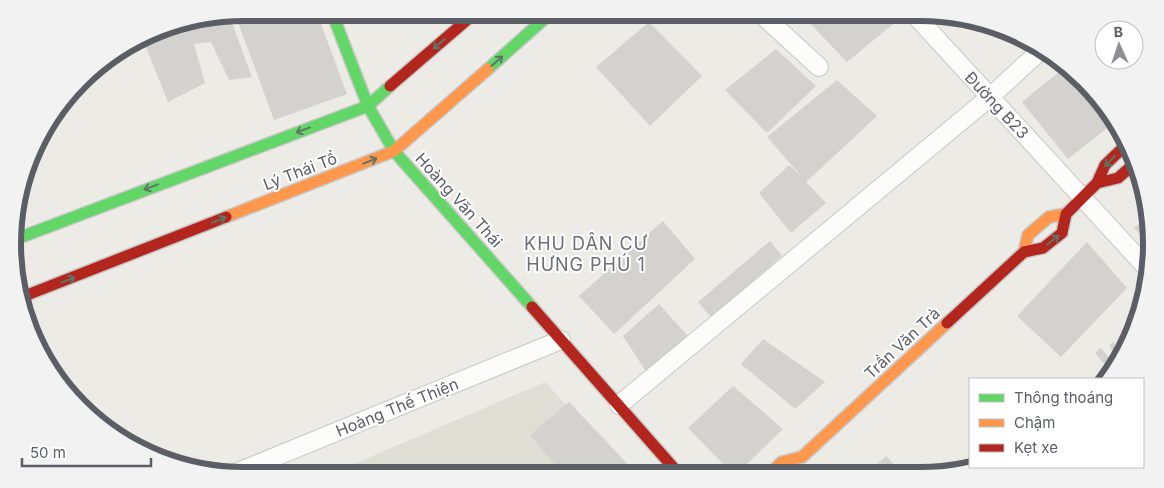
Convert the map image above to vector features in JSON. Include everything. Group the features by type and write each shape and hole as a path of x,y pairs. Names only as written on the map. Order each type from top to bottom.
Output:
{"street":[{"name":"Hoàng Văn Thái","path":"335,21 368,106 394,151 672,467"},
{"path":"22,236 368,106 465,21"},
{"name":"Lý Thái Tổ","path":"28,296 394,151 541,21"},
{"path":"769,21 818,67"},
{"name":"Đường B23","path":"921,21 1142,262"},
{"path":"619,405 990,98 1036,54"},
{"path":"1066,214 1097,183 1105,165 1122,150"},
{"path":"1097,183 1118,178 1129,168"},
{"name":"Trần Văn Trà","path":"798,467 802,457 1024,252 1043,248 1062,233 1066,214 1049,217 1028,235 1024,252"},
{"name":"Hoàng Thế Thiện","path":"250,467 561,340"},
{"name":"Trần Văn Trà","path":"777,467 782,462 802,457"}],"shaded area":[{"path":"545,382 624,467 347,467"}],"building":[{"path":"238,21 320,21 347,94 274,120"},
{"path":"808,21 897,21 847,62"},
{"path":"232,22 252,77 229,80 211,42 194,44 205,83 168,102 145,44 186,29"},
{"path":"649,22 702,76 650,126 596,67"},
{"path":"776,49 816,86 767,133 725,90"},
{"path":"1060,71 1078,86 1097,108 1109,126 1068,159 1022,102"},
{"path":"837,80 877,116 806,182 826,203 791,233 759,193 789,165 802,177 767,137"},
{"path":"663,221 695,259 614,334 579,296"},
{"path":"1141,221 1143,237 1134,228"},
{"path":"770,241 782,256 711,317 698,302"},
{"path":"1087,242 1127,288 1061,357 1017,316"},
{"path":"659,304 688,336 647,373 623,336"},
{"path":"763,339 825,382 795,409 741,364"},
{"path":"1113,342 1117,347 1114,353 1109,345"},
{"path":"1101,348 1110,359 1106,366 1095,353"},
{"path":"733,386 783,429 744,467 726,467 688,428"},
{"path":"569,402 630,467 557,467 530,435"},
{"path":"886,456 896,467 880,467 877,464"}],"traffic: fast":[{"path":"335,21 368,106 394,151 532,307"},
{"path":"488,69 542,21"},
{"path":"21,237 368,106 390,86"}],"traffic: slow":[{"path":"226,217 394,151 488,69"},
{"path":"1024,252 1028,235 1049,217 1066,214"},
{"path":"777,467 782,462 802,457 947,323"}],"traffic: jam":[{"path":"390,86 466,21"},
{"path":"1066,214 1097,183 1105,165 1122,149"},
{"path":"1097,183 1118,178 1129,168"},
{"path":"947,323 1024,252 1043,248 1062,233 1066,214"},
{"path":"28,295 226,217"},
{"path":"532,307 673,467"}],"district":[{"name":"KHU DÂN CƯ HƯNG PHÚ 1","path":"586,253"}]}
